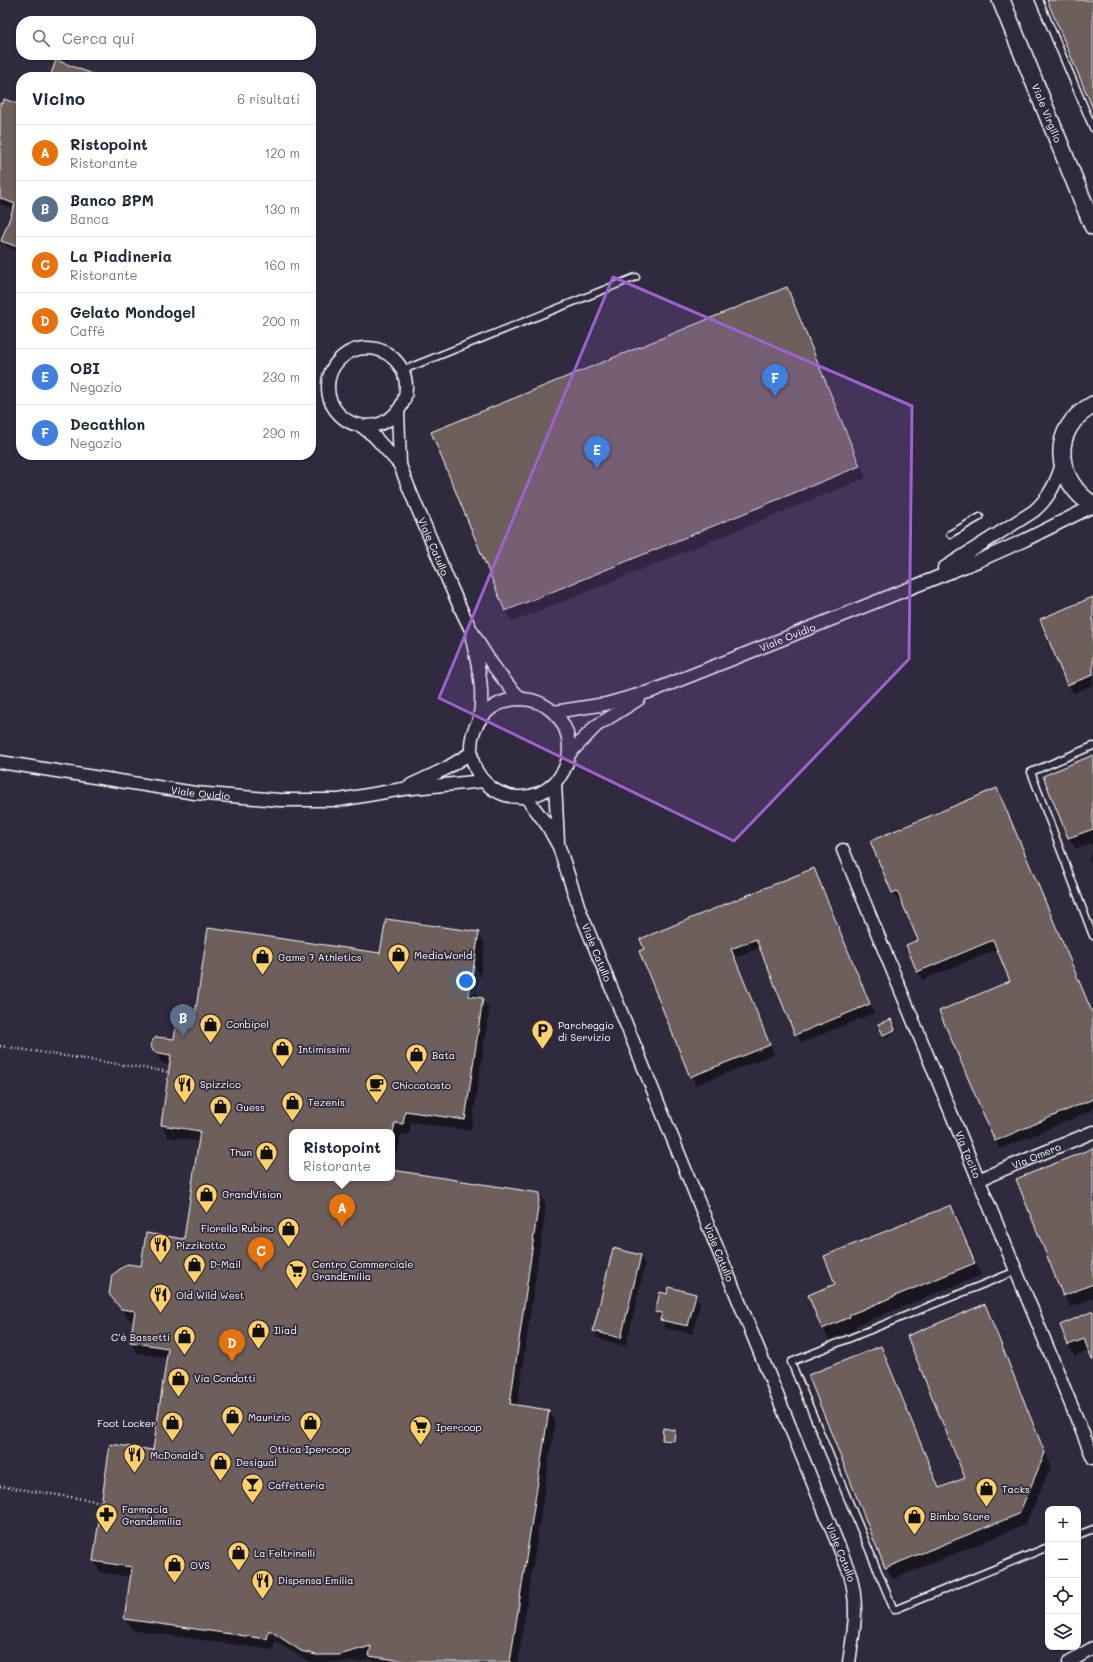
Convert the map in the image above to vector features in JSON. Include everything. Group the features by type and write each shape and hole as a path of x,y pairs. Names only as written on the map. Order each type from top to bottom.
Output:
{"street":[{"name":"Viale Virgilio","path":"1001,0 1093,226"},
{"name":"Viale Catullo","path":"360,425 370,426 381,424 390,418 398,411 404,400 406,387 403,370 390,354 371,347 351,350 336,363 328,381 330,401 342,417 360,425 374,436 400,465 453,593 470,626 489,661 502,680 521,699"},
{"path":"1093,405 1076,417 1069,428 1062,445 1062,464 1066,477 1073,489 1082,498 1093,505"},
{"name":"Viale Catullo","path":"398,411 400,465"},
{"name":"Viale Ovidio","path":"921,583 1034,511 1042,503 1056,483 1062,464"},
{"name":"Viale Ovidio","path":"554,712 606,704 652,691 1025,540 1093,505"},
{"name":"Viale Catullo","path":"470,626 480,675 482,706 478,722"},
{"name":"Viale Ovidio","path":"570,753 596,726 652,691"},
{"path":"521,699 533,700 544,704 554,712 563,724 569,738 570,753 565,769 555,783 542,792 526,797 511,796 496,791 484,781 475,768 471,753 472,737 478,722 486,712 496,705 508,700 521,699"},
{"name":"Viale Ovidio","path":"403,789 446,769 471,753"},
{"name":"Viale Ovidio","path":"0,762 195,793 279,800 338,800 403,789 484,781"},
{"name":"Viale Catullo","path":"555,783 559,847"},
{"name":"Viale Catullo","path":"526,797 547,825 559,847 580,912 850,1574 855,1590 856,1617 849,1662"},
{"name":"Via Tacito","path":"843,850 1093,1458"},
{"name":"Via Omero","path":"978,1180 1093,1132"},
{"path":"1068,1662 1093,1648"}],"lane":[{"path":"1039,0 1093,128"},
{"path":"403,370 636,277"},
{"path":"950,534 980,517"},
{"path":"1093,746 1031,772 1093,936"},
{"path":"1016,1271 791,1362 894,1610 1045,1548"},
{"path":"1081,1534 1093,1529"}],"path":[{"path":"0,1046 169,1072"},
{"path":"0,1486 102,1502"}],"highlighted area":[{"path":"613,277 912,406 909,659 734,841 439,698"}],"building":[{"path":"1047,0 1093,0 1093,109"},
{"path":"56,60 88,72 52,72"},
{"path":"4,99 16,103 16,246 1,241 15,204 0,198 0,103 3,104"},
{"path":"787,287 860,466 505,611 431,432"},
{"path":"1093,597 1093,675 1067,685 1040,619"},
{"path":"1093,755 1093,829 1068,838 1043,776"},
{"path":"997,788 1093,1014 1093,1099 995,1141 939,1011 1010,981 993,940 917,972 906,945 918,940 897,891 892,893 870,841"},
{"path":"814,868 870,1004 795,1035 756,939 731,949 770,1045 690,1077 639,951 644,949 640,939"},
{"name":"Centro Commerciale GrandEmilia","path":"386,919 479,932 469,996 483,998 465,1120 405,1111 403,1124 395,1123 394,1129 289,1129 289,1181 395,1181 395,1170 540,1193 510,1404 549,1410 510,1662 411,1662 369,1656 371,1646 339,1655 316,1655 301,1651 269,1630 267,1639 124,1619 132,1567 93,1561 110,1444 153,1450 168,1348 130,1342 135,1311 121,1309 109,1294 112,1275 127,1264 141,1266 146,1233 184,1239 200,1131 161,1125 171,1055 154,1052 151,1047 152,1041 156,1037 174,1039 178,1013 195,1015 208,928 380,953"},
{"path":"891,1019 895,1030 883,1035 878,1024"},
{"path":"1093,1148 1093,1284 1063,1296 1016,1179"},
{"path":"951,1205 975,1263 849,1315 850,1317 822,1329 808,1295 835,1284 824,1256"},
{"path":"613,1248 641,1255 621,1338 593,1331"},
{"path":"669,1287 696,1294 688,1326 660,1320 662,1313 655,1312 660,1292 667,1294"},
{"path":"985,1304 1045,1453 1019,1514 885,1568 808,1375 881,1346 939,1488 965,1478 907,1336"},
{"path":"1093,1311 1092,1360 1084,1339 1068,1345 1060,1325"},
{"path":"663,1428 675,1430 674,1441 662,1440"}],"place":[{"name":"Decathlon","path":"775,397"},
{"name":"OBI","path":"597,469"},
{"name":"MediaWorld","path":"399,974"},
{"name":"Game 7 Athletics","path":"263,976"},
{"name":"Banco BPM","path":"183,1037"},
{"name":"Conbipel","path":"211,1044"},
{"name":"Parcheggio di Servizio","path":"542,1050"},
{"name":"Intimissimi","path":"283,1068"},
{"name":"Bata","path":"416,1074"},
{"name":"Spizzico","path":"184,1104"},
{"name":"Chiccotosto","path":"376,1104"},
{"name":"Tezenis","path":"293,1122"},
{"name":"Guess","path":"220,1126"},
{"name":"Thun","path":"267,1172"},
{"name":"GrandVision","path":"207,1214"},
{"name":"Ristopoint","path":"342,1227"},
{"name":"Fiorella Rubino","path":"289,1248"},
{"name":"Pizzikotto","path":"161,1264"},
{"name":"La Piadineria","path":"261,1270"},
{"name":"D-Mail","path":"194,1284"},
{"name":"Centro Commerciale GrandEmilia","path":"297,1290"},
{"name":"Old Wild West","path":"160,1314"},
{"name":"Iliad","path":"259,1350"},
{"name":"C'è Bassetti","path":"185,1356"},
{"name":"Gelato Mondogel","path":"232,1362"},
{"name":"Via Condotti","path":"179,1398"},
{"name":"Maurizio","path":"233,1436"},
{"name":"Foot Locker","path":"172,1442"},
{"name":"Ottica Ipercoop","path":"310,1442"},
{"name":"Ipercoop","path":"420,1446"},
{"name":"McDonald's","path":"134,1474"},
{"name":"Desigual","path":"220,1482"},
{"name":"Caffetteria","path":"253,1504"},
{"name":"Tacks","path":"987,1508"},
{"name":"Farmacia Grandemilia","path":"106,1534"},
{"name":"Bimbo Store","path":"914,1536"},
{"name":"La Feltrinelli","path":"238,1572"},
{"name":"OVS","path":"174,1584"},
{"name":"Dispensa Emilia","path":"262,1600"}]}
